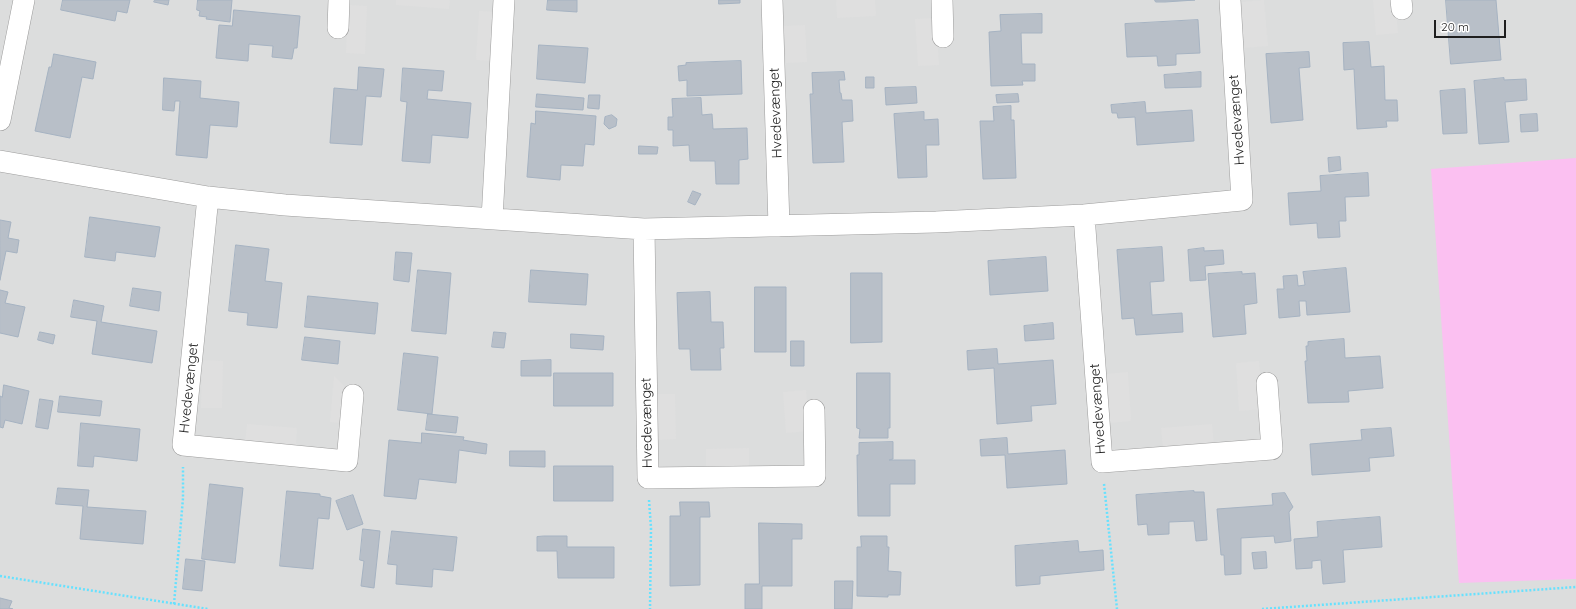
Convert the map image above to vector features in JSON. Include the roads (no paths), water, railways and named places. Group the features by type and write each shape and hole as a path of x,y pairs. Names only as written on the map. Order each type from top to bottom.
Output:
{"street":[{"path":"0,120 24,0"},
{"path":"338,28 339,0"},
{"path":"492,219 504,0"},
{"name":"Hvedevænget","path":"772,0 780,226"},
{"path":"942,0 943,37"},
{"name":"Hvedevænget","path":"0,161 208,197 285,205 644,229 780,226 1084,215 1242,200 1230,0"},
{"name":"Hvedevænget","path":"208,197 183,445 347,461 353,395"},
{"name":"Hvedevænget","path":"1084,215 1102,462 1272,449 1267,383"},
{"name":"Hvedevænget","path":"644,229 648,478 815,476 814,410"}]}
